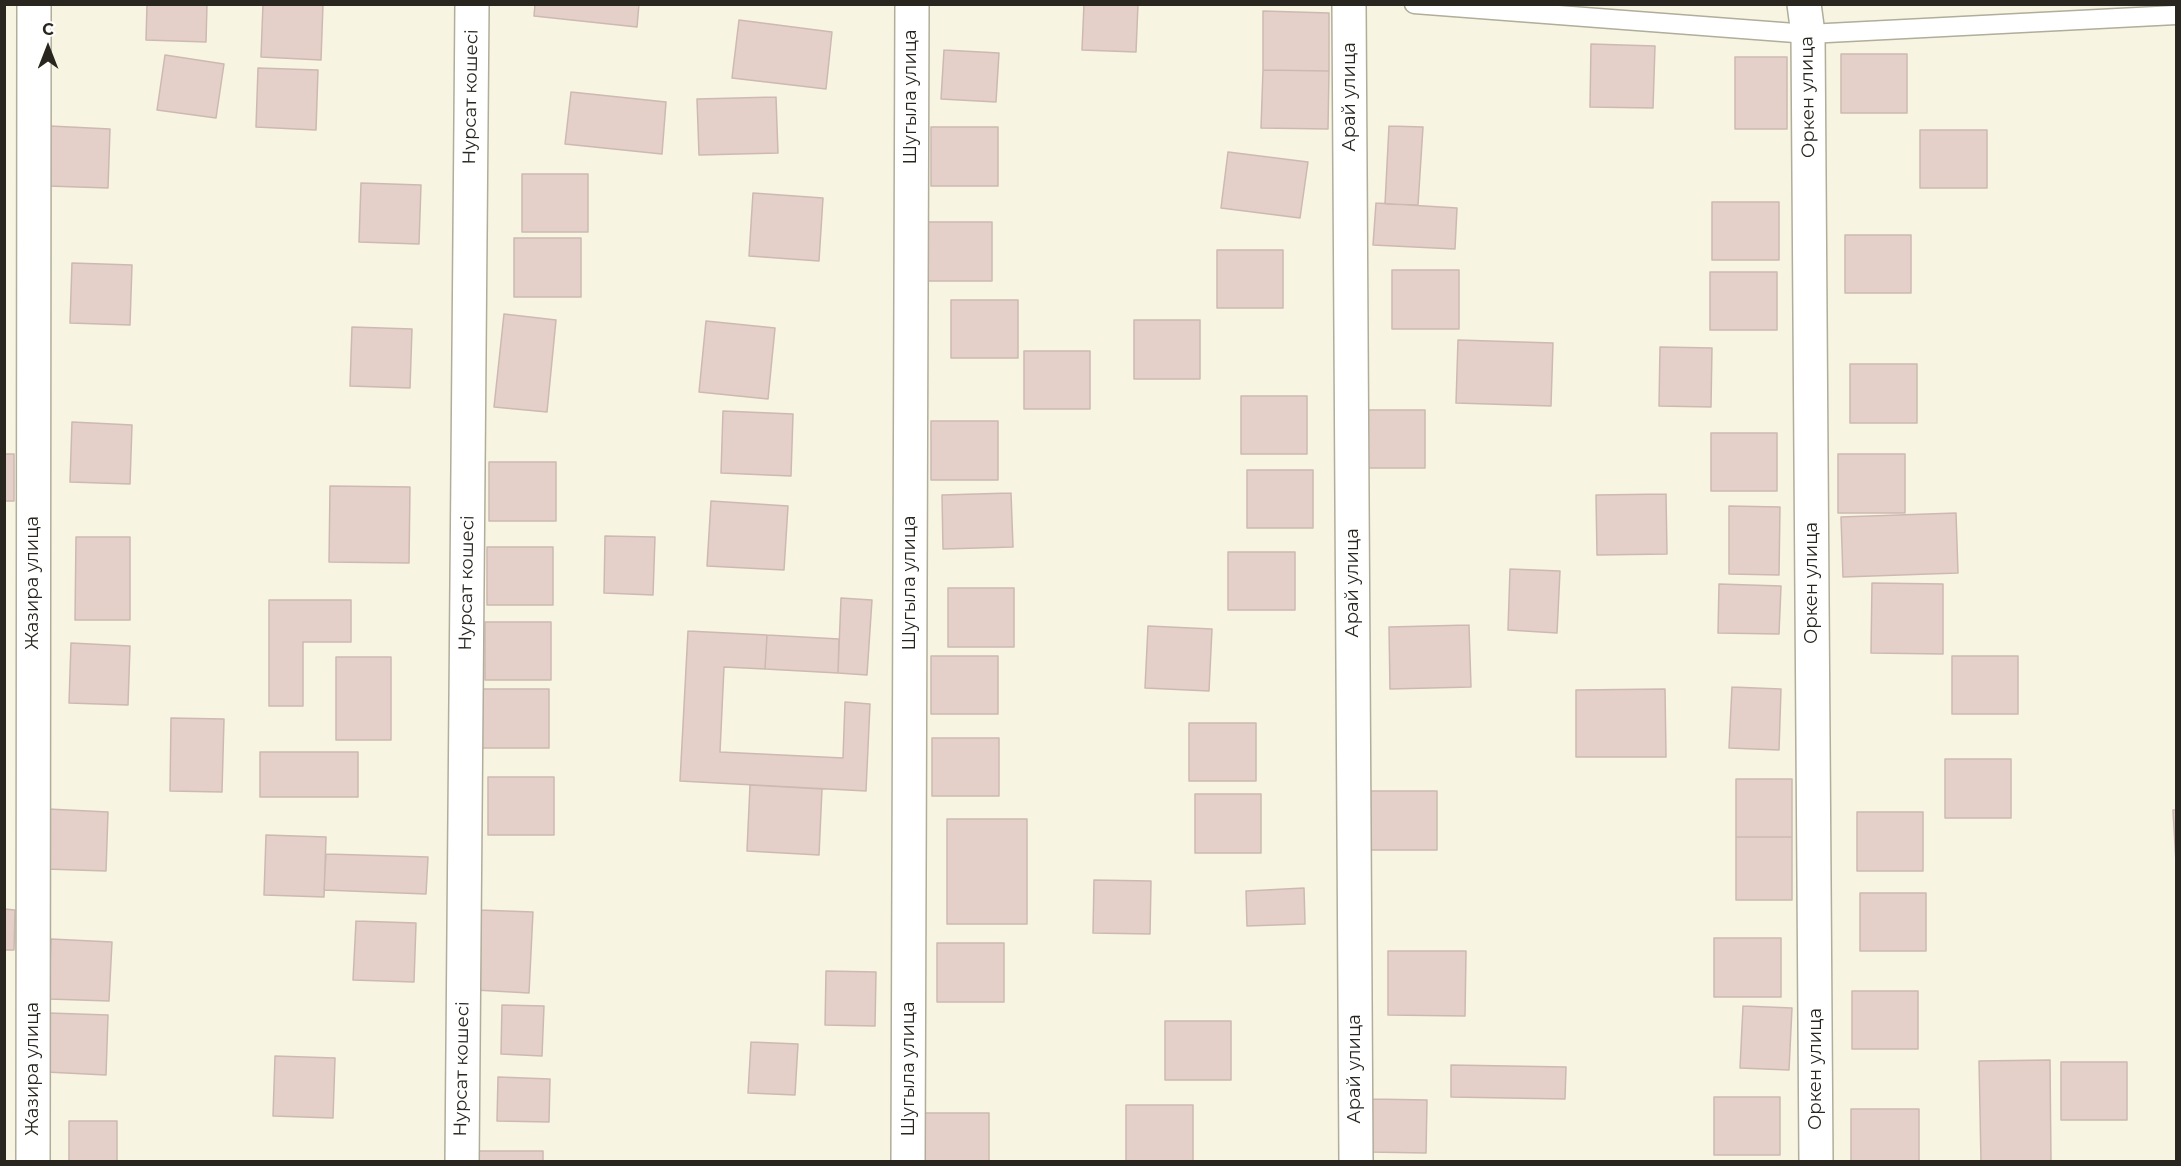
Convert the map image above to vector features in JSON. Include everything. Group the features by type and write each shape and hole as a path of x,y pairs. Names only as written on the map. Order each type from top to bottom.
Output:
{"street":[{"name":"Жазира улица","path":"33,1161 34,4"},
{"name":"Нурсат кошесi","path":"462,1161 472,4"},
{"name":"Шугыла улица","path":"908,1161 912,4"},
{"name":"Арай улица","path":"1349,4 1356,1161"},
{"name":"Оркен улица","path":"1806,19 1816,1161"}],"lane":[{"path":"1414,4 1806,19 2176,15"}],"building":[{"path":"147,4 207,4 206,42 146,40"},
{"path":"263,4 323,4 321,60 261,57"},
{"path":"535,4 639,4 637,27 534,16"},
{"path":"1084,4 1138,4 1136,52 1082,50"},
{"path":"1263,11 1329,13 1329,71 1263,70"},
{"path":"739,20 832,32 826,89 732,78"},
{"path":"1591,44 1655,46 1653,108 1590,107"},
{"path":"944,50 999,53 996,102 941,99"},
{"path":"1841,54 1907,54 1907,113 1841,113"},
{"path":"165,55 224,64 216,118 157,110"},
{"path":"1735,57 1787,57 1787,129 1735,129"},
{"path":"258,68 318,70 316,130 256,127"},
{"path":"1263,70 1329,71 1328,129 1261,128"},
{"path":"571,92 666,102 662,154 565,144"},
{"path":"776,97 778,153 699,155 697,99"},
{"path":"50,126 110,129 108,188 48,186"},
{"path":"1389,126 1423,127 1418,205 1385,204"},
{"path":"931,127 998,127 998,186 931,186"},
{"path":"1920,130 1987,130 1987,188 1920,188"},
{"path":"1228,152 1308,162 1300,218 1221,208"},
{"path":"522,174 588,174 588,232 522,232"},
{"path":"361,183 421,185 419,244 359,242"},
{"path":"753,193 823,198 819,261 749,256"},
{"path":"1712,202 1779,202 1779,260 1712,260"},
{"path":"1376,203 1457,208 1455,249 1373,245"},
{"path":"925,222 992,222 992,281 925,281"},
{"path":"1845,235 1911,235 1911,293 1845,293"},
{"path":"514,238 581,238 581,297 514,297"},
{"path":"1217,250 1283,250 1283,308 1217,308"},
{"path":"72,263 132,265 130,325 70,323"},
{"path":"1392,270 1459,270 1459,329 1392,329"},
{"path":"1710,272 1777,272 1777,330 1710,330"},
{"path":"951,300 1018,300 1018,358 951,358"},
{"path":"504,314 556,320 547,412 494,407"},
{"path":"1134,320 1200,320 1200,379 1134,379"},
{"path":"706,321 775,328 768,399 699,392"},
{"path":"352,327 412,329 410,388 350,386"},
{"path":"1458,340 1553,343 1551,406 1456,403"},
{"path":"1660,347 1712,348 1711,407 1659,406"},
{"path":"1024,351 1090,351 1090,409 1024,409"},
{"path":"1850,364 1917,364 1917,423 1850,423"},
{"path":"1241,396 1307,396 1307,454 1241,454"},
{"path":"1359,410 1425,410 1425,468 1359,468"},
{"path":"723,411 793,414 791,476 721,473"},
{"path":"931,421 998,421 998,480 931,480"},
{"path":"72,422 132,425 130,484 70,482"},
{"path":"1711,433 1777,433 1777,491 1711,491"},
{"path":"4,454 14,454 14,501 4,501"},
{"path":"1838,454 1905,454 1905,513 1838,513"},
{"path":"489,462 556,462 556,521 489,521"},
{"path":"1247,470 1313,470 1313,528 1247,528"},
{"path":"330,486 410,487 409,563 329,562"},
{"path":"1011,493 1013,547 943,549 942,495"},
{"path":"1666,494 1667,554 1597,555 1596,495"},
{"path":"711,501 788,506 784,570 707,566"},
{"path":"1729,506 1780,507 1779,575 1729,574"},
{"path":"1956,513 1958,573 1843,577 1841,517"},
{"path":"605,536 655,537 653,595 604,593"},
{"path":"76,537 130,537 130,620 75,620"},
{"path":"487,547 553,547 553,605 487,605"},
{"path":"1228,552 1295,552 1295,610 1228,610"},
{"path":"1510,569 1560,571 1557,633 1508,630"},
{"path":"1872,583 1943,584 1943,654 1871,653"},
{"path":"1719,584 1781,586 1779,634 1718,633"},
{"path":"948,588 1014,588 1014,647 948,647"},
{"path":"841,598 872,600 867,675 838,673"},
{"path":"269,600 351,600 351,642 303,642 303,706 269,706"},
{"path":"485,622 551,622 551,680 485,680"},
{"path":"1469,625 1471,687 1390,689 1389,627"},
{"path":"1148,626 1212,629 1209,691 1145,688"},
{"path":"688,631 767,635 765,669 724,667 720,752 843,758 845,702 870,704 866,791 680,781"},
{"path":"767,635 839,639 838,673 765,669"},
{"path":"71,643 130,646 128,705 69,703"},
{"path":"931,656 998,656 998,714 931,714"},
{"path":"1952,656 2018,656 2018,714 1952,714"},
{"path":"336,657 391,657 391,740 336,740"},
{"path":"1732,687 1781,689 1779,750 1729,748"},
{"path":"482,689 549,689 549,748 482,748"},
{"path":"1665,689 1666,757 1576,757 1576,690"},
{"path":"171,718 224,719 222,792 170,791"},
{"path":"1189,723 1256,723 1256,781 1189,781"},
{"path":"932,738 999,738 999,796 932,796"},
{"path":"260,752 358,752 358,797 260,797"},
{"path":"1945,759 2011,759 2011,818 1945,818"},
{"path":"488,777 554,777 554,835 488,835"},
{"path":"1736,779 1792,779 1792,837 1736,837"},
{"path":"750,785 822,789 819,855 747,851"},
{"path":"1370,791 1437,791 1437,850 1370,850"},
{"path":"1195,794 1261,794 1261,853 1195,853"},
{"path":"48,809 108,812 106,871 46,869"},
{"path":"2173,810 2176,810 2176,863"},
{"path":"1857,812 1923,812 1923,871 1857,871"},
{"path":"947,819 1027,819 1027,924 947,924"},
{"path":"266,835 326,837 324,897 264,895"},
{"path":"1736,837 1792,837 1792,900 1736,900"},
{"path":"326,854 428,857 426,894 324,890"},
{"path":"1094,880 1151,881 1150,934 1093,933"},
{"path":"1304,888 1305,924 1247,926 1246,891"},
{"path":"1860,893 1926,893 1926,951 1860,951"},
{"path":"4,909 15,910 14,950 4,950"},
{"path":"479,910 533,912 529,993 475,990"},
{"path":"356,921 416,923 414,982 353,980"},
{"path":"1714,938 1781,938 1781,997 1714,997"},
{"path":"51,939 112,942 109,1001 49,999"},
{"path":"937,943 1004,943 1004,1002 937,1002"},
{"path":"1388,951 1466,951 1465,1016 1388,1015"},
{"path":"826,971 876,972 875,1026 825,1025"},
{"path":"1852,991 1918,991 1918,1049 1852,1049"},
{"path":"502,1005 544,1006 542,1056 501,1054"},
{"path":"1743,1006 1792,1008 1789,1070 1740,1068"},
{"path":"48,1013 108,1015 106,1075 46,1072"},
{"path":"1165,1021 1231,1021 1231,1080 1165,1080"},
{"path":"751,1042 798,1044 795,1095 748,1093"},
{"path":"275,1056 335,1058 333,1118 273,1116"},
{"path":"2050,1060 2051,1162 1981,1162 1979,1061"},
{"path":"2061,1062 2127,1062 2127,1120 2061,1120"},
{"path":"1451,1065 1566,1067 1565,1099 1451,1097"},
{"path":"498,1077 550,1079 549,1122 497,1121"},
{"path":"1714,1097 1780,1097 1780,1155 1714,1155"},
{"path":"1372,1099 1427,1100 1426,1153 1370,1152"},
{"path":"1126,1105 1193,1105 1193,1162 1126,1162"},
{"path":"1851,1109 1919,1109 1919,1162 1851,1162"},
{"path":"922,1113 989,1113 989,1162 922,1162"},
{"path":"69,1121 117,1121 117,1162 69,1162"},
{"path":"476,1151 543,1151 543,1162 476,1162"}]}
